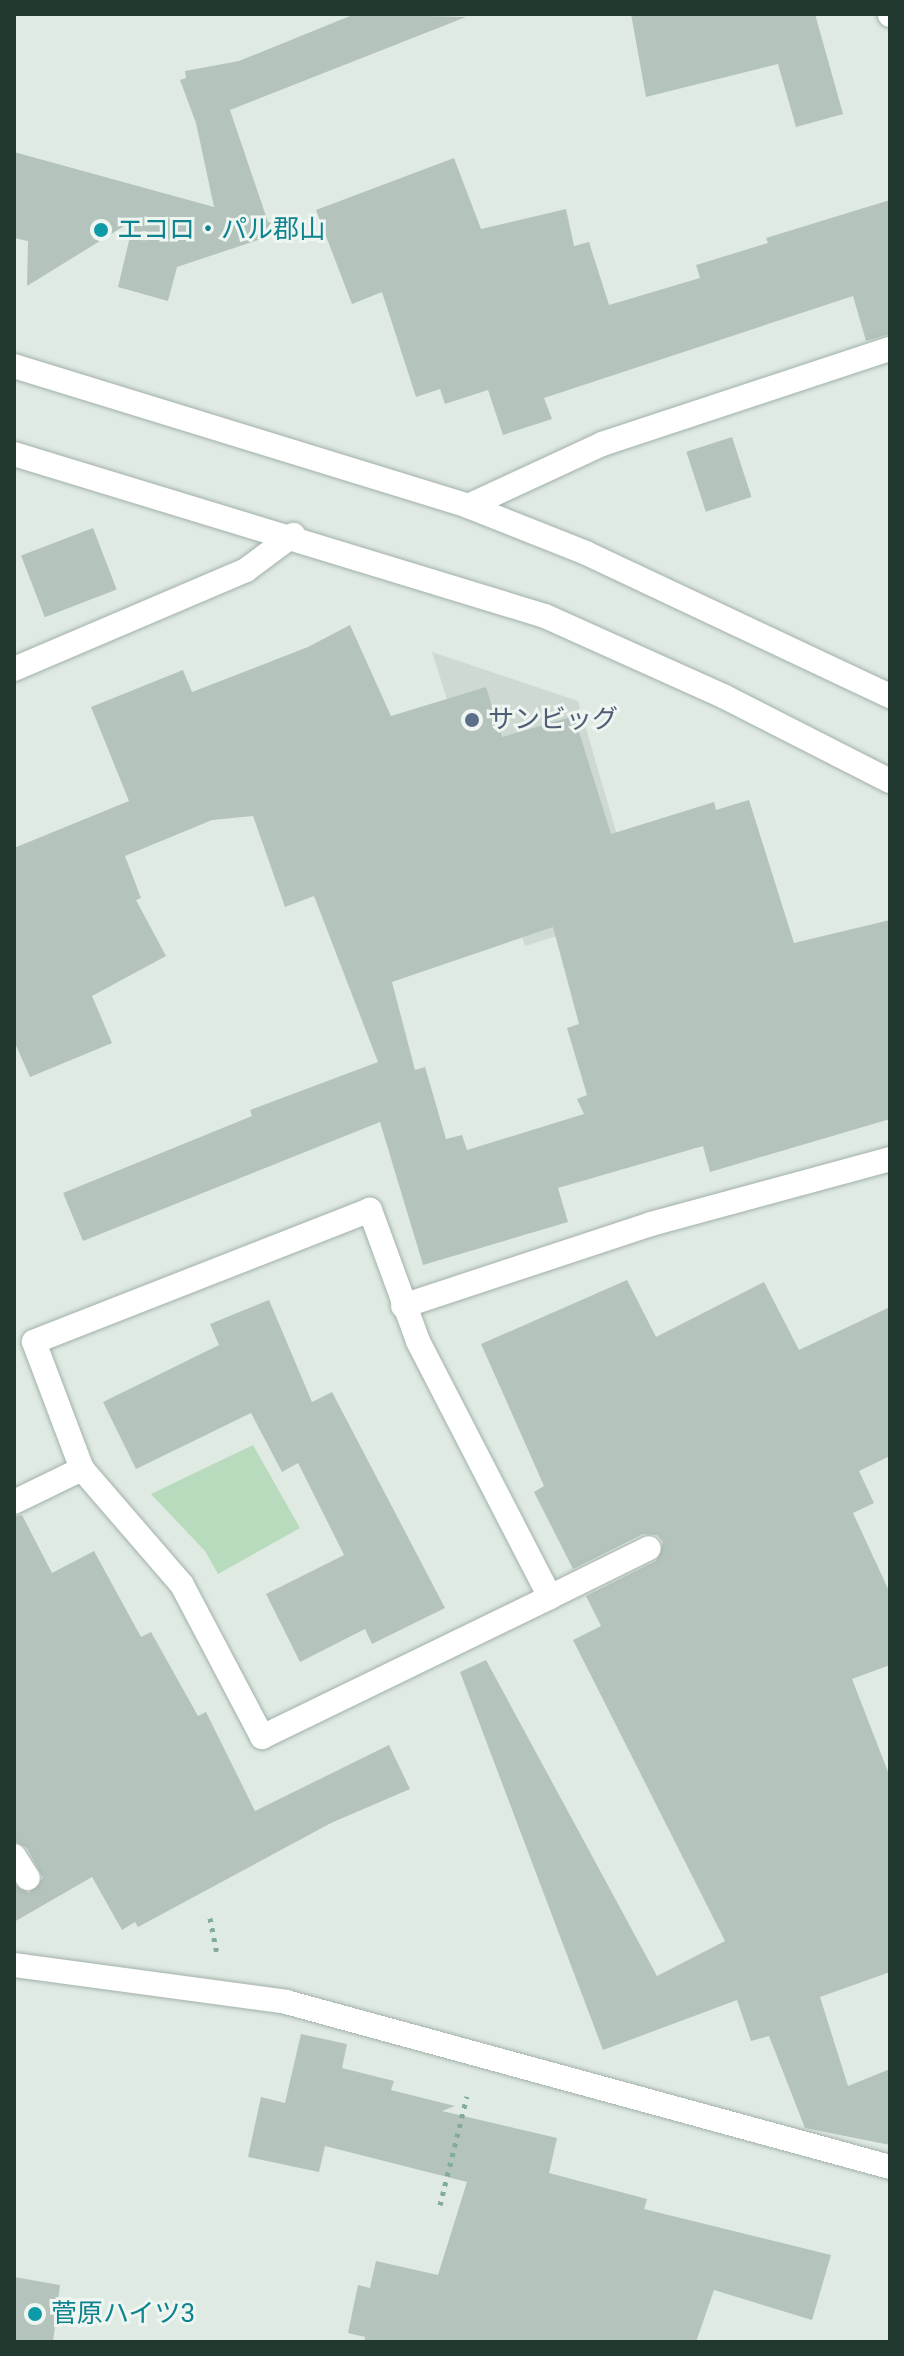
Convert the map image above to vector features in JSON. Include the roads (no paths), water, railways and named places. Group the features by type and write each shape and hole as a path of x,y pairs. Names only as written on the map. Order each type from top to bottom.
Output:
{"street":[{"path":"468,506 602,444 890,349"},
{"path":"14,366 468,506 586,553 890,696"},
{"path":"14,454 293,535 545,616 725,697 890,781"},
{"path":"14,669 246,570 293,535"},
{"path":"403,1306 651,1224 890,1159"},
{"path":"550,1597 403,1306 370,1210 34,1342 82,1469 182,1585 262,1737 550,1597 649,1548"},
{"path":"14,1502 82,1469"},
{"path":"14,1856 28,1878"},
{"path":"14,1965 286,2002 890,2167"}],"place":[{"name":"エコロ・パル郡山","path":"101,230"},
{"name":"サンビッグ","path":"472,720"},
{"name":"菅原ハイツ3","path":"35,2314"}]}
